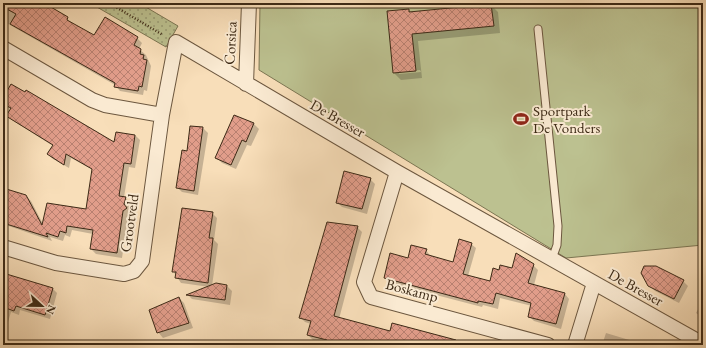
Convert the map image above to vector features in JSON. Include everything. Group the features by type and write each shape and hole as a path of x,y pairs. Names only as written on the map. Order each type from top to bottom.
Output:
{"street":[{"name":"Corsica","path":"246,84 249,3"},
{"name":"De Bresser","path":"176,42 397,172 703,344"},
{"name":"Grootveld","path":"3,247 56,263 124,274 134,271 142,260 162,115 176,42"},
{"path":"3,48 92,100 106,106 162,115"},
{"name":"Boskamp","path":"397,172 364,282 372,297 548,345"},
{"path":"575,345 594,283"}],"lane":[{"path":"538,29 558,226 557,245 552,260"}],"path":[{"path":"109,3 176,42"}],"green space":[{"path":"90,3 139,3 178,26 166,47"},
{"name":"Sportpark De Vonders","path":"260,3 703,3 703,245 566,258 259,70"}],"building":[{"path":"3,3 44,3 68,17 67,20 94,35 105,17 138,37 134,45 141,49 140,54 144,55 143,59 147,60 142,87 139,86 138,91 114,87 115,83 10,24 16,14 3,7"},
{"path":"491,4 494,26 412,34 416,71 393,73 387,11 409,9 409,12"},
{"path":"11,84 25,92 26,90 114,142 116,132 135,135 131,164 124,163 119,196 126,197 124,204 127,208 123,211 117,253 90,249 93,230 67,226 66,233 60,231 58,237 46,233 48,237 3,223 3,188 26,195 42,225 47,203 86,209 92,169 66,154 64,165 47,154 53,145 6,116 11,108 3,104 3,98"},
{"path":"234,115 254,123 246,142 242,140 231,165 215,158"},
{"path":"190,126 203,127 194,191 176,188 182,150 187,151"},
{"path":"344,171 371,178 362,209 336,203"},
{"path":"182,208 213,212 209,238 213,238 208,283 175,278 176,272 172,272"},
{"path":"327,222 358,226 334,316 390,331 392,323 456,340 455,345 326,345 327,340 307,335 311,321 299,318"},
{"path":"459,239 472,243 463,274 490,281 493,268 499,270 500,265 512,268 516,253 534,264 528,283 565,293 556,324 528,317 531,303 496,293 493,304 478,301 478,303 384,278 390,253 408,258 411,245 427,249 425,254 453,262"},
{"path":"644,266 656,266 684,280 674,299 648,286 641,273"},
{"path":"3,273 53,288 45,315 16,306 14,311 3,307"},
{"path":"216,283 227,285 225,300 186,295"},
{"path":"179,297 189,323 157,333 149,310"}],"place":[{"name":"Sportpark De Vonders","path":"521,119"}]}
